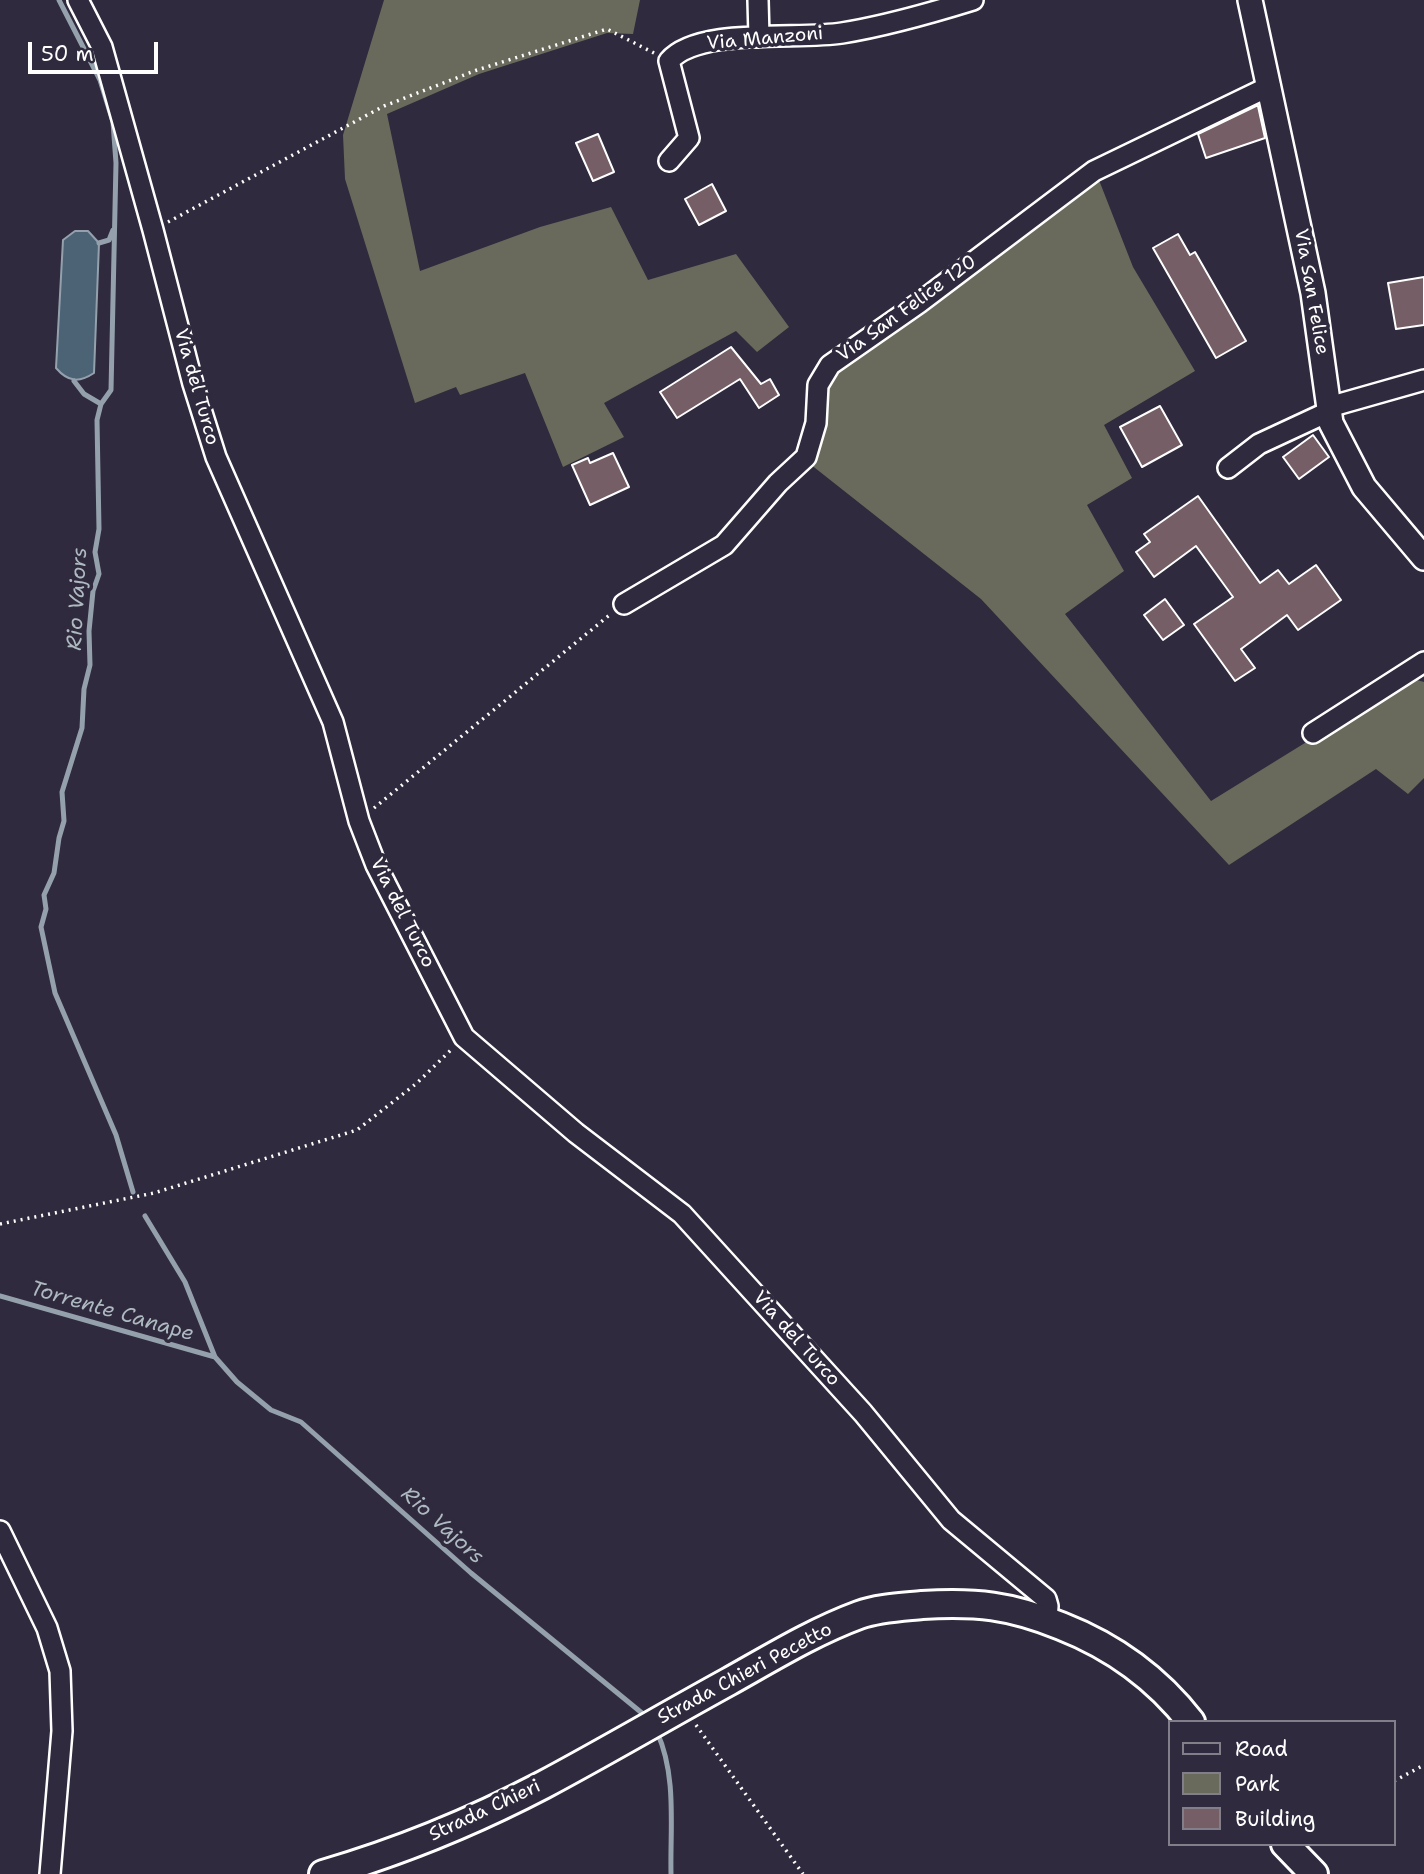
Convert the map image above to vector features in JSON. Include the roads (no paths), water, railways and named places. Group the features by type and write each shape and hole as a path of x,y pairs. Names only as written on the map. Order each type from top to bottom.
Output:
{"main road":[{"name":"Strada Chieri Pecetto","path":"656,1721 814,1634 863,1614 905,1606 967,1602 1007,1608 1092,1638 1137,1667 1175,1701 1189,1720"},
{"name":"Strada Chieri","path":"323,1874 365,1862 442,1832 541,1786 656,1721"},
{"path":"1287,1846 1314,1874"}],"street":[{"name":"Via del Turco","path":"78,0 102,47 193,384 216,457 332,722 359,821 376,865 464,1037 576,1133 682,1214 863,1413 951,1520 1046,1600 1047,1620"},
{"path":"758,0 759,37"},
{"name":"Via Manzoni","path":"669,161 689,138 669,61 677,52 693,46 741,37 841,34 973,0"},
{"name":"Via San Felice","path":"1250,0 1313,293 1331,423 1364,487 1424,558"},
{"name":"Via San Felice 120","path":"624,604 724,545 778,483 806,457 817,424 818,385 830,365 919,303 1094,171 1270,86"},
{"path":"1228,468 1259,444 1329,409 1424,380"},
{"path":"1313,733 1424,662"},
{"path":"0,1531 47,1628 60,1671 62,1731 50,1874"}],"water":[{"path":"75,231 88,231 99,243 94,373 79,380 65,376 56,368 63,240"}],"waterway":[{"name":"Rio Vajors","path":"59,0 100,80 113,122 116,163 111,390 101,404 97,420 99,529 95,552 99,574 93,591 89,631 90,665 84,689 82,728 62,792 64,821 54,873 44,895 46,909 41,927 55,993 116,1135 133,1192"},
{"path":"99,243 109,240 113,230"},
{"path":"74,381 84,394 101,404"},
{"name":"Rio Vajors","path":"145,1216 185,1282 215,1357 237,1382 271,1410 301,1422 471,1573 648,1718"},
{"name":"Torrente Canape","path":"0,1296 215,1357"},
{"name":"Rio Vajors","path":"657,1732 670,1784 671,1874"}]}
